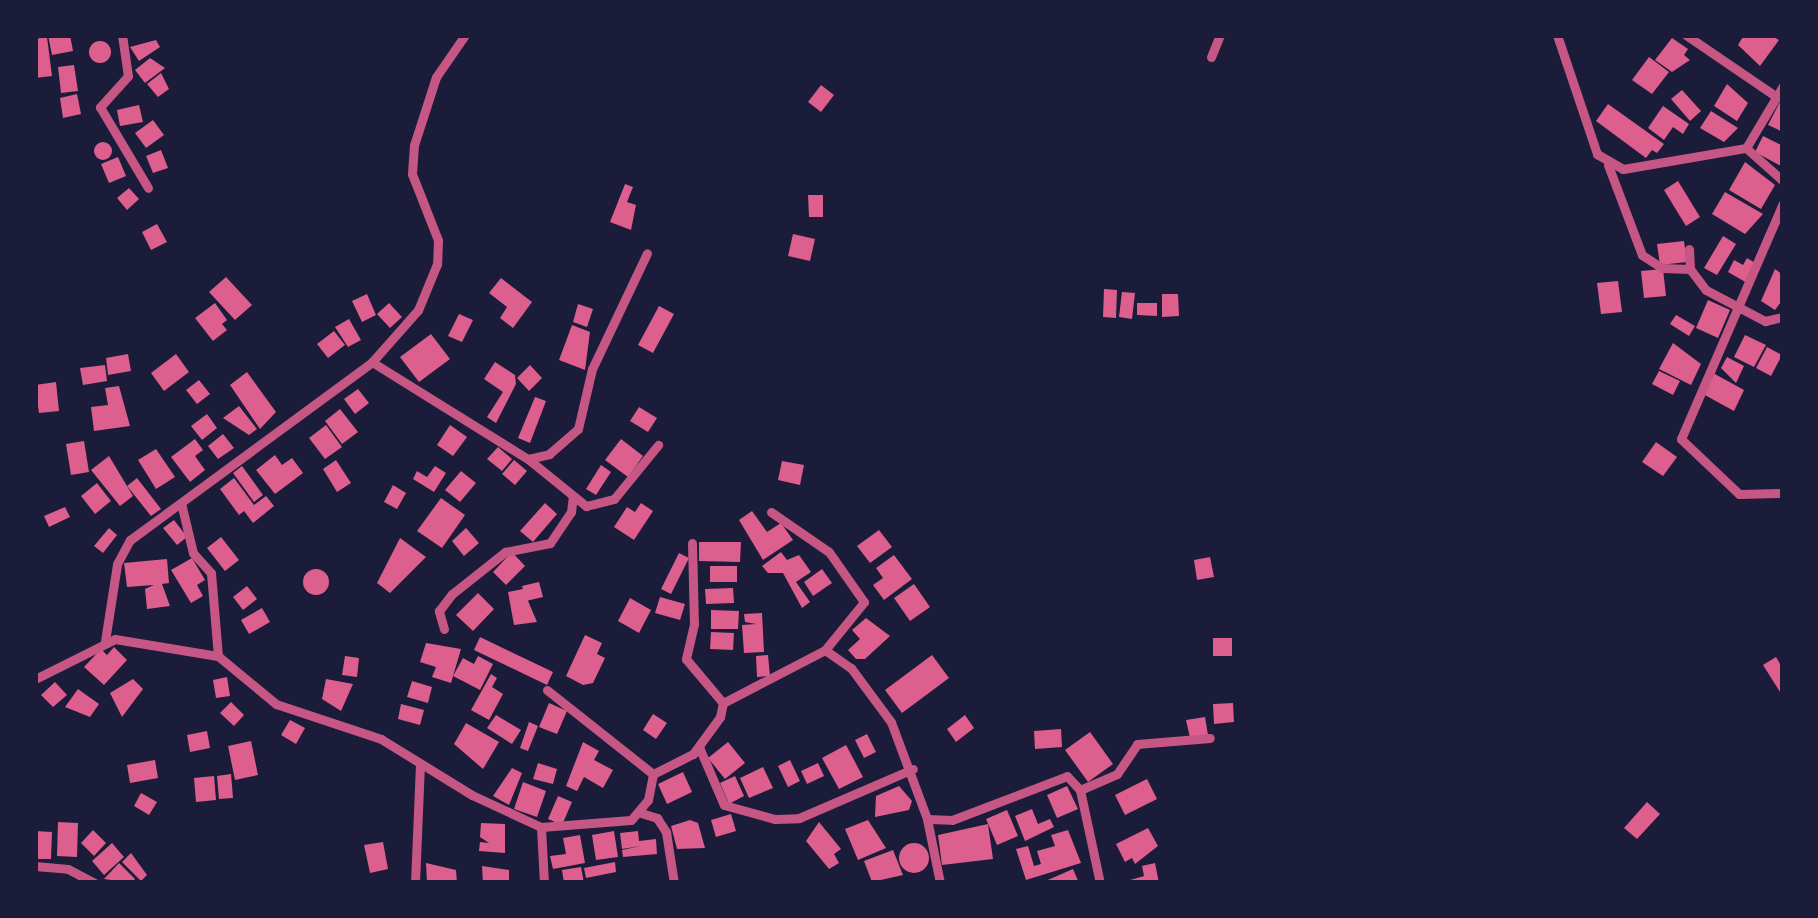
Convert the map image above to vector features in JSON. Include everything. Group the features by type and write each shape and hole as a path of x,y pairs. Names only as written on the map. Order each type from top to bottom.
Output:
{"street":[{"path":"122,35 128,76 100,107 148,188"},
{"path":"105,640 121,552 372,362 418,310 437,264 432,218 412,174 414,144 436,77 465,35"},
{"path":"1211,57 1220,35"},
{"path":"1557,35 1589,136 1608,165 1642,256 1662,268 1690,269"},
{"path":"1686,35 1777,97"},
{"path":"1608,165 1640,168 1746,148 1783,86"},
{"path":"1746,148 1783,181"},
{"path":"1783,203 1681,439 1739,494 1783,493"},
{"path":"1689,249 1690,269 1706,290 1765,321 1783,318"},
{"path":"528,460 549,454 578,429 592,369 647,253"},
{"path":"372,362 528,460 586,506 604,506 632,484 658,445"},
{"path":"444,629 439,611 452,594 505,552 550,543 571,512 572,496"},
{"path":"181,503 193,553 210,574 218,656"},
{"path":"640,813 653,774 699,747 722,703 825,650 864,602 828,552 771,512"},
{"path":"692,544 688,666 722,703"},
{"path":"35,679 105,640 218,656 276,704 381,739 420,766 541,828 596,827 640,813 658,818 666,832 674,883"},
{"path":"825,650 851,668 880,705 913,769 940,883"},
{"path":"547,690 653,774"},
{"path":"1080,790 1118,774 1137,744 1210,738"},
{"path":"699,747 724,805 776,820 799,818 913,769"},
{"path":"416,883 420,766"},
{"path":"927,819 952,820 1062,776 1080,790 1100,883"},
{"path":"541,828 544,883"},
{"path":"35,866 68,869 94,883"}],"building":[{"path":"48,35 70,35 73,51 52,55"},
{"path":"1744,35 1770,35 1779,40 1760,66 1738,45"},
{"path":"47,37 52,76 35,78 35,39"},
{"path":"1672,38 1688,49 1684,55 1690,60 1672,72 1655,60"},
{"path":"156,40 160,47 139,61 130,47"},
{"path":"100,41 108,44 108,60 100,63 92,60 89,52 92,44"},
{"path":"1649,57 1669,72 1652,94 1632,80"},
{"path":"150,58 165,68 145,83 135,70"},
{"path":"74,65 78,91 61,93 58,67"},
{"path":"161,73 169,89 158,97 147,84"},
{"path":"1727,84 1748,103 1737,121 1714,106"},
{"path":"821,85 834,95 821,112 808,102"},
{"path":"1682,90 1701,111 1690,121 1671,99"},
{"path":"77,94 81,114 63,118 60,98"},
{"path":"1783,96 1783,132 1768,125"},
{"path":"1608,104 1664,144 1657,153 1652,150 1646,158 1596,121"},
{"path":"139,105 143,122 120,126 117,110"},
{"path":"1663,106 1689,124 1683,134 1673,127 1664,140 1648,128"},
{"path":"1711,111 1738,128 1724,142 1700,128"},
{"path":"153,120 164,135 146,148 135,133"},
{"path":"1763,136 1783,146 1783,167 1755,152"},
{"path":"103,142 112,151 103,160 94,151"},
{"path":"161,150 168,168 153,173 146,156"},
{"path":"118,157 126,176 109,183 101,164"},
{"path":"1745,162 1775,185 1761,209 1729,190"},
{"path":"1678,181 1700,217 1686,226 1664,190"},
{"path":"625,184 633,187 627,202 636,205 631,230 610,222"},
{"path":"129,188 139,199 127,210 117,198"},
{"path":"1725,192 1763,214 1745,234 1712,214"},
{"path":"808,195 823,195 823,217 809,217"},
{"path":"157,224 167,242 151,250 142,232"},
{"path":"793,234 815,239 810,261 788,256"},
{"path":"1723,236 1736,244 1717,275 1704,268"},
{"path":"1684,241 1687,262 1660,265 1657,244"},
{"path":"1747,258 1757,264 1747,283 1728,272 1734,260 1743,265"},
{"path":"1663,269 1666,296 1644,298 1641,271"},
{"path":"1775,269 1783,275 1783,299 1775,310 1761,301"},
{"path":"226,277 252,305 235,320 209,292"},
{"path":"501,278 532,302 513,328 500,318 507,307 489,293"},
{"path":"1618,281 1622,312 1601,314 1597,283"},
{"path":"1104,289 1117,290 1116,318 1103,317"},
{"path":"1122,292 1135,293 1132,319 1119,317"},
{"path":"367,294 376,315 362,322 352,301"},
{"path":"1162,294 1178,294 1179,316 1162,317"},
{"path":"1708,300 1730,310 1718,338 1696,328"},
{"path":"215,303 227,320 222,324 227,330 213,341 195,318"},
{"path":"389,303 402,317 390,328 377,314"},
{"path":"1137,303 1157,303 1157,316 1137,315"},
{"path":"578,304 593,309 587,327 573,322"},
{"path":"659,306 674,314 653,353 638,345"},
{"path":"459,314 473,320 462,342 448,336"},
{"path":"1676,315 1695,326 1689,336 1670,324"},
{"path":"349,319 361,340 348,347 335,327"},
{"path":"572,325 590,332 585,370 559,360"},
{"path":"334,331 345,345 328,358 317,344"},
{"path":"431,334 450,359 419,382 400,357"},
{"path":"1745,335 1766,345 1754,367 1734,357"},
{"path":"1673,343 1701,364 1691,385 1659,369"},
{"path":"1767,347 1782,355 1771,376 1756,368"},
{"path":"128,354 131,371 108,375 106,358"},
{"path":"176,354 189,372 164,391 151,373"},
{"path":"1727,357 1744,366 1736,383 1721,368"},
{"path":"495,362 515,375 516,384 496,423 487,417 503,392 484,379"},
{"path":"105,365 107,381 83,385 80,368"},
{"path":"530,365 542,378 529,391 517,378"},
{"path":"1659,371 1680,381 1673,395 1652,384"},
{"path":"247,372 276,412 260,429 230,385"},
{"path":"1713,373 1744,390 1734,411 1703,394"},
{"path":"199,380 210,394 197,404 186,390"},
{"path":"56,382 59,411 39,413 35,385"},
{"path":"119,386 130,426 94,431 91,407 108,405 105,388"},
{"path":"358,389 369,403 355,414 344,399"},
{"path":"535,397 546,401 530,443 518,438"},
{"path":"239,406 257,429 249,435 223,418"},
{"path":"639,407 657,418 648,432 630,421"},
{"path":"340,409 358,432 342,444 325,421"},
{"path":"207,414 217,428 202,440 191,426"},
{"path":"326,425 342,447 325,459 309,438"},
{"path":"450,425 467,437 453,456 437,445"},
{"path":"223,434 234,448 218,459 208,446"},
{"path":"195,439 203,450 195,456 205,470 190,482 171,457"},
{"path":"621,439 643,456 628,477 605,460"},
{"path":"84,441 89,472 71,475 66,444"},
{"path":"1656,442 1677,457 1663,476 1642,462"},
{"path":"498,447 512,459 502,471 487,459"},
{"path":"156,449 175,477 156,489 138,460"},
{"path":"275,455 282,465 292,458 303,473 275,494 256,470"},
{"path":"109,456 133,496 120,506 91,470"},
{"path":"336,460 351,483 337,492 323,469"},
{"path":"514,460 527,471 515,485 502,474"},
{"path":"782,461 804,465 800,485 778,480"},
{"path":"601,465 611,472 596,495 586,489"},
{"path":"242,466 263,495 254,502 233,473"},
{"path":"435,466 446,473 434,492 413,479 417,471 427,477"},
{"path":"461,471 476,483 460,502 445,490"},
{"path":"137,478 161,509 151,516 127,486"},
{"path":"234,478 254,505 266,496 274,506 253,523 244,511 239,515 220,489"},
{"path":"97,483 111,501 95,514 81,496"},
{"path":"393,485 406,493 397,509 384,502"},
{"path":"441,498 465,515 442,548 417,531"},
{"path":"545,503 557,514 533,542 520,531"},
{"path":"641,503 653,511 634,540 614,527 627,507 635,512"},
{"path":"65,507 70,517 49,527 44,516"},
{"path":"752,511 767,532 781,523 793,540 763,560 739,520"},
{"path":"174,520 187,537 177,545 163,528"},
{"path":"109,528 117,535 103,553 94,546"},
{"path":"466,528 479,543 464,556 452,541"},
{"path":"879,530 892,547 870,563 857,546"},
{"path":"221,537 239,560 225,571 207,548"},
{"path":"400,538 426,557 390,593 377,583"},
{"path":"699,542 741,542 740,562 699,561"},
{"path":"512,552 525,566 506,585 493,572"},
{"path":"781,552 787,560 799,555 811,572 796,582 810,602 802,608 783,573 768,573 762,566"},
{"path":"679,553 689,558 671,594 661,589"},
{"path":"894,555 912,579 884,600 873,585 883,578 876,568"},
{"path":"1210,557 1214,577 1197,580 1194,560"},
{"path":"192,558 205,580 197,585 203,596 191,603 171,570"},
{"path":"167,559 169,583 162,584 170,606 147,609 145,589 154,585 127,587 124,563"},
{"path":"710,566 737,566 737,582 710,582"},
{"path":"316,569 325,573 329,582 325,591 316,595 307,591 303,582 307,573"},
{"path":"822,569 832,583 813,596 804,582"},
{"path":"539,582 543,597 526,601 522,586"},
{"path":"914,584 930,607 910,621 894,598"},
{"path":"247,586 257,599 243,610 233,597"},
{"path":"733,588 734,603 706,604 705,589"},
{"path":"523,589 537,622 514,625 508,592"},
{"path":"478,593 494,609 473,631 456,615"},
{"path":"660,597 685,604 680,620 655,613"},
{"path":"630,598 651,610 639,633 618,621"},
{"path":"262,608 270,622 249,634 241,620"},
{"path":"711,610 739,611 738,629 711,629"},
{"path":"762,613 764,652 744,653 742,625 756,624 745,622 744,614"},
{"path":"866,618 890,636 865,659 856,659 848,650 860,639 852,630"},
{"path":"711,632 734,633 733,650 710,649"},
{"path":"585,635 602,643 597,654 605,658 593,683 583,685 566,676"},
{"path":"480,637 553,672 547,685 474,650"},
{"path":"1213,638 1232,638 1232,656 1213,656"},
{"path":"426,643 461,649 451,683 432,677 436,667 420,662"},
{"path":"114,647 127,660 104,685 84,667 101,649 107,655"},
{"path":"768,655 770,676 757,677 756,656"},
{"path":"932,655 949,678 902,713 885,690"},
{"path":"345,656 359,658 357,677 342,675"},
{"path":"478,656 493,664 480,690 453,676 463,658 474,664"},
{"path":"1776,657 1783,669 1780,692 1763,665"},
{"path":"491,674 497,678 492,687 503,694 489,720 471,710"},
{"path":"227,677 230,696 216,698 213,680"},
{"path":"133,679 143,689 122,717 110,693"},
{"path":"326,679 353,684 341,711 322,699"},
{"path":"412,681 432,687 428,703 407,697"},
{"path":"55,682 67,695 53,707 41,695"},
{"path":"78,689 99,704 90,717 65,707"},
{"path":"231,702 244,715 234,726 220,713"},
{"path":"549,703 567,711 557,734 539,727"},
{"path":"1233,703 1234,722 1214,724 1213,704"},
{"path":"401,704 424,710 420,725 398,719"},
{"path":"653,714 667,723 656,739 643,730"},
{"path":"496,715 521,730 512,744 487,728"},
{"path":"965,715 974,728 956,742 947,729"},
{"path":"1205,717 1208,735 1190,738 1186,720"},
{"path":"290,720 305,728 296,744 281,735"},
{"path":"529,722 538,726 528,751 520,748"},
{"path":"466,723 499,742 483,769 454,744"},
{"path":"1061,729 1062,747 1035,749 1034,731"},
{"path":"207,731 210,748 190,752 187,735"},
{"path":"1090,732 1113,764 1088,782 1065,750"},
{"path":"867,734 876,752 864,758 855,740"},
{"path":"251,741 258,775 235,780 228,746"},
{"path":"583,742 599,751 594,760 613,770 603,788 584,777 577,791 566,786"},
{"path":"728,742 745,763 725,779 708,758"},
{"path":"846,745 863,777 839,789 822,758"},
{"path":"155,760 158,778 130,783 127,765"},
{"path":"790,760 800,781 788,787 778,766"},
{"path":"538,763 557,769 553,784 533,779"},
{"path":"818,763 824,776 807,784 801,771"},
{"path":"763,767 773,788 749,798 740,778"},
{"path":"512,768 522,773 509,805 493,796"},
{"path":"683,772 692,792 667,804 658,784"},
{"path":"231,774 233,798 219,799 217,776"},
{"path":"214,776 216,800 196,802 194,778"},
{"path":"735,776 744,796 729,804 720,783"},
{"path":"1147,779 1157,799 1125,815 1115,795"},
{"path":"523,782 546,791 537,817 514,809"},
{"path":"899,786 912,801 909,810 875,817 876,796"},
{"path":"1067,786 1078,809 1057,818 1047,795"},
{"path":"141,793 157,802 149,815 134,806"},
{"path":"558,796 572,802 562,825 548,819"},
{"path":"1647,802 1660,814 1637,839 1624,828"},
{"path":"1032,809 1038,824 1050,819 1054,827 1025,841 1015,816"},
{"path":"1007,810 1018,836 997,845 986,819"},
{"path":"731,814 736,831 716,837 711,820"},
{"path":"690,820 698,823 705,848 677,849 671,826"},
{"path":"868,820 886,848 858,860 845,829"},
{"path":"58,822 78,823 77,857 57,856"},
{"path":"819,822 841,849 834,854 839,863 829,869 806,841"},
{"path":"481,823 505,824 505,853 479,851 480,842 489,843 480,837"},
{"path":"988,824 993,859 942,865 938,835"},
{"path":"1148,828 1158,846 1135,864 1132,858 1125,862 1116,844"},
{"path":"93,830 106,843 94,856 81,843"},
{"path":"1068,830 1081,863 1026,880 1016,849 1028,846 1034,866 1041,864 1037,851 1055,846 1051,835"},
{"path":"35,831 52,832 51,859 35,859"},
{"path":"614,831 618,857 596,860 592,835"},
{"path":"638,831 639,841 656,839 657,854 623,857 622,850 641,846 622,849 620,833"},
{"path":"580,835 585,863 553,869 550,856 566,854 563,838"},
{"path":"383,842 388,869 370,873 364,845"},
{"path":"112,843 124,857 104,875 92,861"},
{"path":"914,843 928,852 929,858 920,872 914,873 900,864 899,858 908,844"},
{"path":"893,850 903,875 872,882 864,861"},
{"path":"131,853 147,875 141,881 122,862"},
{"path":"615,862 616,872 586,878 584,868"},
{"path":"119,863 135,879 132,883 104,879"},
{"path":"426,863 456,870 457,883 427,883"},
{"path":"1155,863 1159,883 1120,883 1144,876 1142,866"},
{"path":"482,866 509,870 509,883 483,883"},
{"path":"581,867 584,883 564,883 562,870"},
{"path":"1073,869 1079,883 1041,883"}]}
